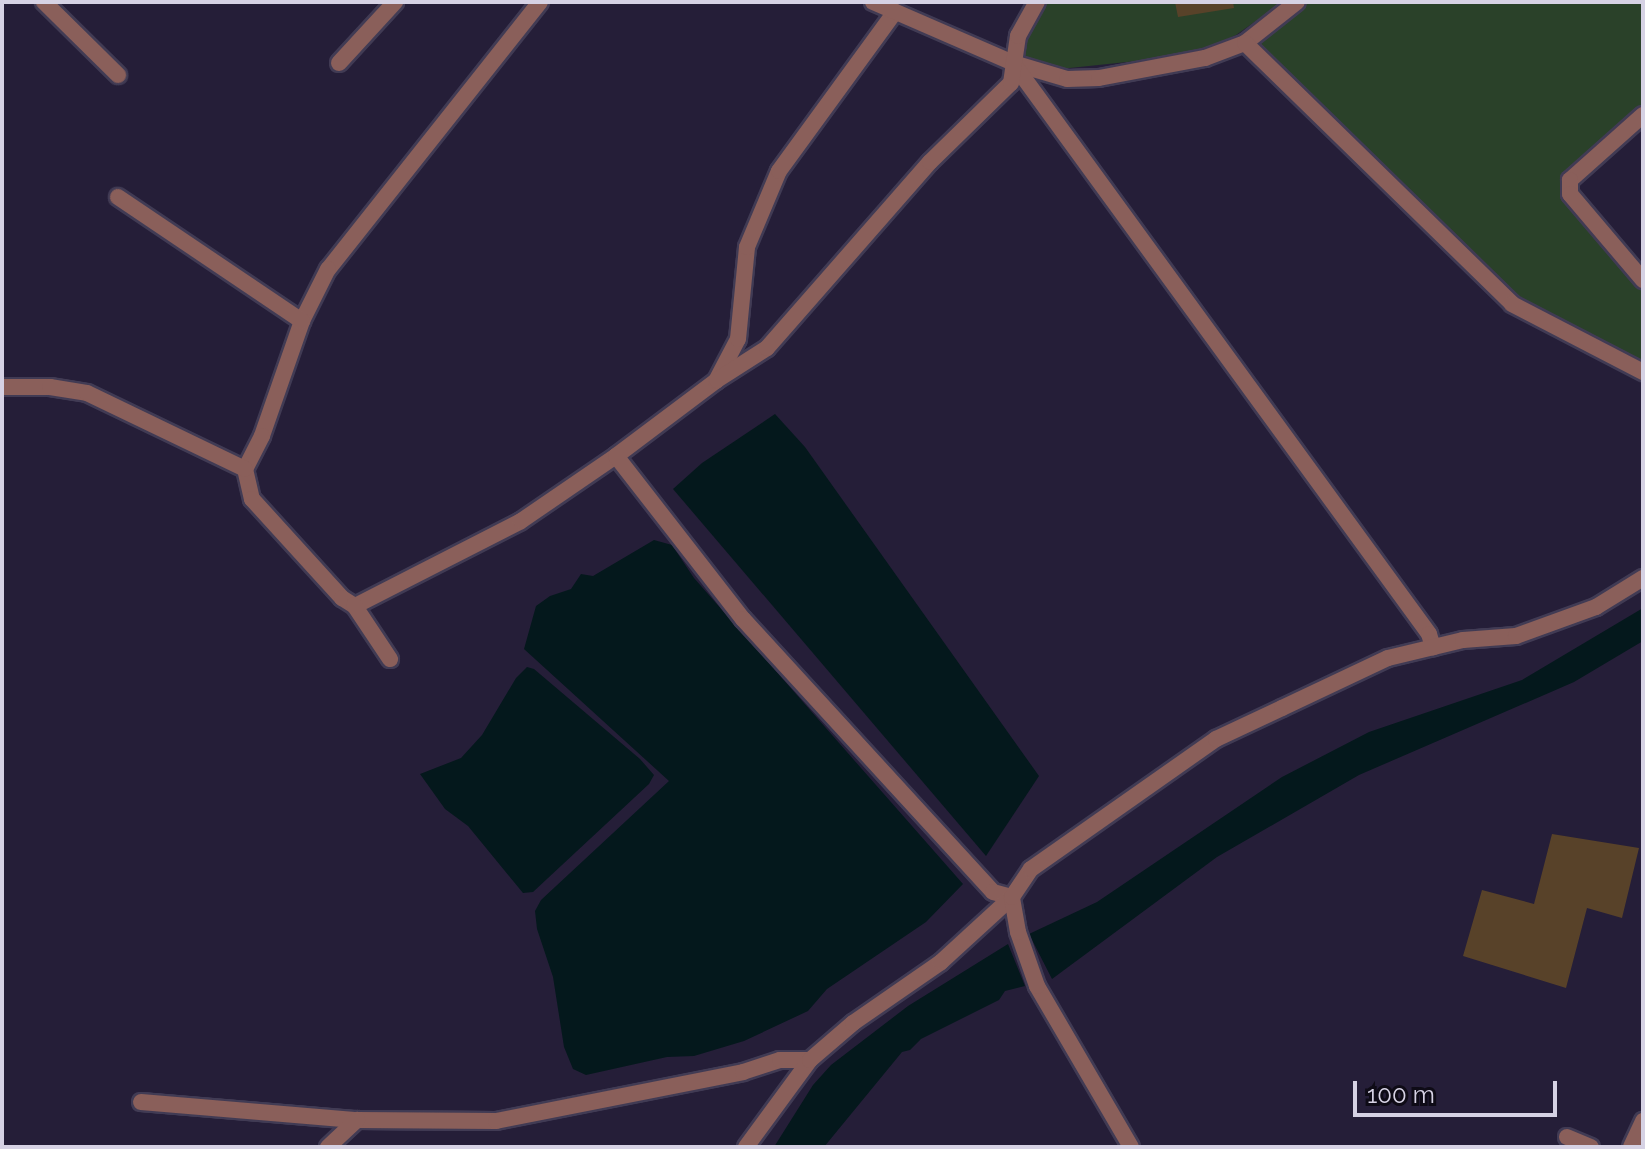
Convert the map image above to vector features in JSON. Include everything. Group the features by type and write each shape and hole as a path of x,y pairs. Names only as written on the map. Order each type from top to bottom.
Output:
{"street":[{"path":"44,2 118,75"},
{"path":"339,63 395,2"},
{"path":"390,659 354,605 342,598 252,499 245,469 262,436 302,321 328,269 540,2"},
{"path":"873,2 1013,63 1067,79 1099,78 1205,58 1245,43 1297,2"},
{"path":"354,605 521,521 767,348 930,162 1011,83 1018,36 1037,2"},
{"path":"716,381 738,339 747,247 779,171 895,12"},
{"path":"1245,43 1512,304 1643,372"},
{"path":"1013,63 1429,634 1433,647"},
{"path":"1643,115 1570,180 1570,194 1643,280"},
{"path":"118,197 302,321"},
{"path":"2,387 50,387 87,393 245,469"},
{"path":"616,456 743,619 993,892 1012,897"},
{"path":"746,1147 810,1060 853,1023 941,962 1012,897 1031,869 1216,739 1388,658 1463,640 1516,636 1596,607 1643,578"},
{"path":"1012,897 1018,932 1037,986 1131,1147"},
{"path":"141,1102 357,1120 496,1121 743,1072 780,1060 810,1060"},
{"path":"328,1147 357,1120"},
{"path":"1631,1147 1643,1121"},
{"path":"1567,1137 1591,1147"}],"green space":[{"path":"1040,2 1283,2 1236,35 1212,46 1156,59 1060,69 1017,58"},
{"path":"1302,2 1643,2 1643,106 1565,175 1643,286 1643,365 1512,292 1253,43"}],"shaded area":[{"path":"775,414 805,447 1039,776 986,856 673,489 702,463"},
{"path":"654,540 672,545 694,578 963,884 926,922 827,989 808,1011 744,1041 694,1056 667,1057 586,1075 573,1069 564,1047 553,977 537,929 535,911 541,900 669,781 524,649 536,606 550,596 571,589 581,574 593,576"},
{"path":"1643,608 1643,641 1574,682 1359,775 1217,857 1052,979 1029,934 1097,902 1282,777 1369,732 1522,680"},
{"path":"527,667 534,669 640,759 654,775 649,784 533,892 523,893 468,826 445,809 420,774 461,758 482,735 516,678"},
{"path":"1008,944 1025,986 1005,991 999,1000 921,1039 910,1050 902,1052 824,1147 774,1147 813,1085 831,1065 908,1006"}],"building":[{"path":"1175,2 1233,2 1234,8 1178,17"},
{"path":"1552,834 1639,848 1622,918 1587,908 1566,988 1463,956 1482,890 1534,904"}]}
